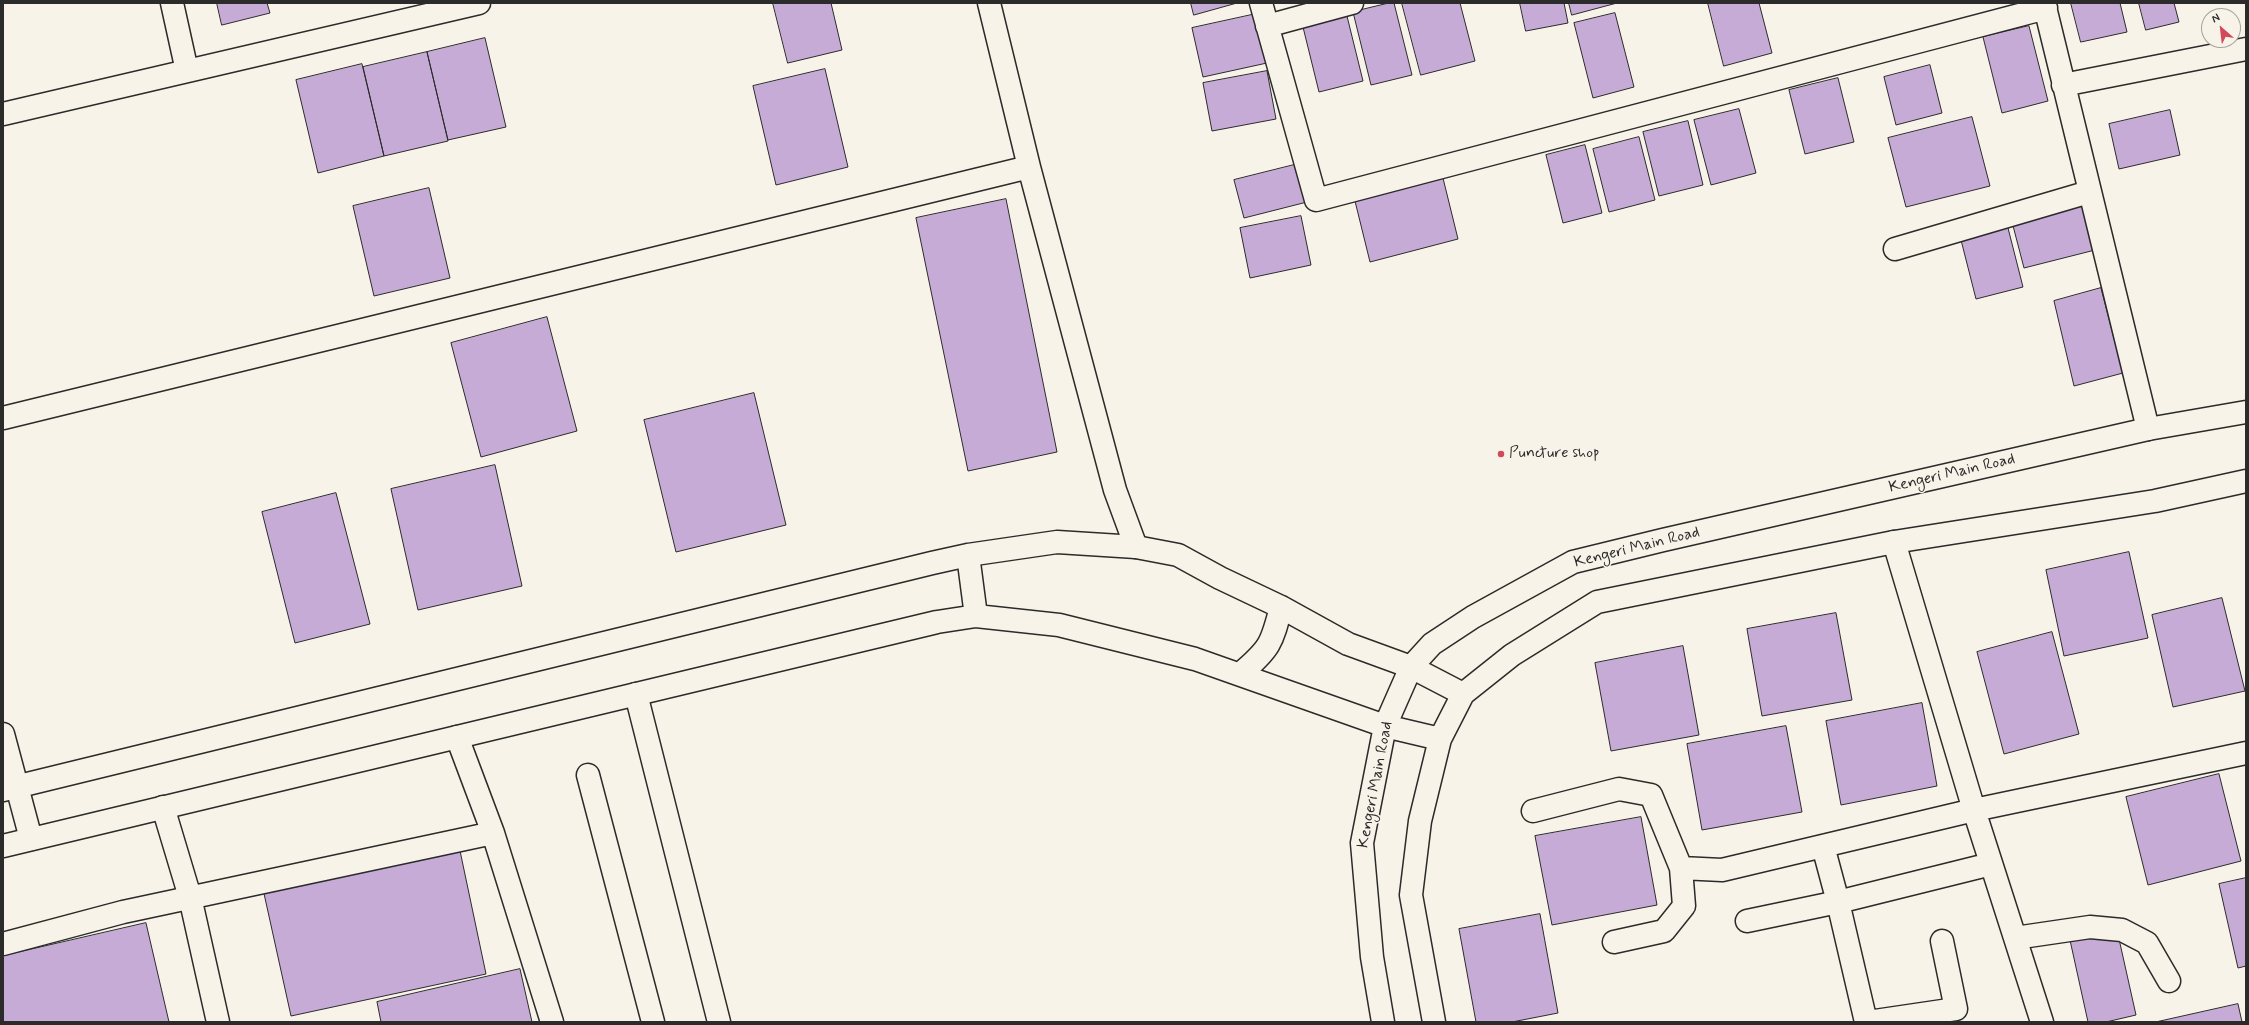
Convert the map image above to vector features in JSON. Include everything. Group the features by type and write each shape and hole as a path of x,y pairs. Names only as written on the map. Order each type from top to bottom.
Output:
{"street":[{"path":"172,3 187,71"},
{"path":"3,114 187,71 443,7 479,3"},
{"path":"989,3 1029,167 1115,490 1136,547"},
{"path":"1261,3 1316,200 2045,6 2089,192 2148,429"},
{"path":"1267,26 1352,3"},
{"path":"2063,85 2246,49"},
{"path":"3,418 1029,167"},
{"path":"1895,249 2089,192"},
{"name":"Kengeri Main Road","path":"1383,1022 1372,957 1362,843 1385,726 1411,668 1432,644 1472,617 1573,562 1671,538 2148,429 2246,412"},
{"path":"1434,1022 1411,895 1420,821 1440,739 1463,694 1512,655 1597,602 1894,542 2155,501 2246,481"},
{"path":"10,788 968,555 1057,542 1136,547 1178,555 1220,578 1281,607 1348,644 1411,668 1463,694"},
{"path":"1894,542 1974,810 2042,1022"},
{"path":"968,555 976,616"},
{"path":"1240,674 1262,656 1273,637 1281,607"},
{"path":"3,846 937,622 976,616 1059,625 1174,653 1240,674 1385,726 1440,739"},
{"path":"636,694 719,1022"},
{"path":"3,734 10,788 31,839"},
{"path":"457,737 493,833 552,1022"},
{"path":"1681,868 1722,870 1974,810 2246,753"},
{"path":"588,776 653,1022"},
{"path":"1532,811 1619,789 1651,795 1681,868 1684,906 1664,931 1614,942"},
{"path":"162,807 190,897 218,1022"},
{"path":"3,944 123,912 493,833"},
{"path":"1823,846 1867,1022 1956,1009 1942,941"},
{"path":"1747,921 1838,902 1991,864"},
{"path":"2015,938 2090,927 2122,930 2147,943 2169,981"}],"building":[{"path":"217,3 267,3 270,13 222,25"},
{"path":"773,3 831,3 842,50 788,63"},
{"path":"1191,3 1237,3 1194,15"},
{"path":"1394,3 1412,75 1371,85 1353,12"},
{"path":"1402,3 1460,3 1475,61 1421,75"},
{"path":"1520,3 1564,3 1568,23 1526,31"},
{"path":"1569,3 1617,3 1572,15"},
{"path":"1708,3 1759,3 1772,53 1724,66"},
{"path":"2071,3 2120,3 2127,32 2081,42"},
{"path":"2139,3 2174,3 2179,22 2146,30"},
{"path":"1346,12 1363,81 1319,92 1302,23"},
{"path":"1615,13 1634,87 1593,98 1574,23"},
{"path":"1256,14 1267,63 1203,77 1192,28"},
{"path":"2029,26 2048,101 2002,113 1983,37"},
{"path":"485,38 506,127 448,140 427,52"},
{"path":"427,52 448,141 384,156 363,67"},
{"path":"362,64 384,156 318,173 296,80"},
{"path":"1930,65 1942,113 1896,125 1884,77"},
{"path":"825,69 848,167 776,185 753,86"},
{"path":"1267,71 1276,119 1212,131 1203,83"},
{"path":"1838,78 1854,142 1805,154 1789,90"},
{"path":"1739,109 1756,173 1711,185 1694,120"},
{"path":"2170,110 2180,155 2119,169 2109,124"},
{"path":"1972,117 1990,186 1906,207 1888,138"},
{"path":"1688,121 1703,185 1659,196 1643,132"},
{"path":"1639,137 1655,200 1609,212 1593,149"},
{"path":"1585,145 1602,213 1563,223 1546,155"},
{"path":"1302,163 1311,201 1244,218 1234,180"},
{"path":"1442,174 1458,239 1370,262 1354,197"},
{"path":"429,188 450,278 374,296 353,206"},
{"path":"1006,199 1057,452 968,471 916,218"},
{"path":"2087,199 2099,249 2024,268 2011,218"},
{"path":"1301,216 1311,265 1250,278 1240,228"},
{"path":"2007,224 2023,287 1976,299 1960,236"},
{"path":"2101,288 2123,373 2074,386 2054,301"},
{"path":"547,317 577,431 481,457 451,343"},
{"path":"754,393 786,525 676,552 644,420"},
{"path":"495,465 522,586 418,610 391,489"},
{"path":"336,493 370,624 295,643 262,512"},
{"path":"2129,552 2148,638 2064,656 2046,570"},
{"path":"2222,598 2245,691 2173,707 2152,615"},
{"path":"1836,613 1852,700 1762,716 1747,629"},
{"path":"2052,632 2079,734 2004,754 1977,652"},
{"path":"1683,646 1699,735 1611,751 1595,663"},
{"path":"1922,703 1937,786 1841,805 1826,721"},
{"path":"1786,726 1802,812 1702,830 1687,744"},
{"path":"2219,774 2241,861 2148,885 2126,797"},
{"path":"1641,817 1657,905 1552,925 1535,836"},
{"path":"459,846 486,974 291,1016 263,889"},
{"path":"2246,878 2246,966 2238,968 2219,884"},
{"path":"1540,914 1558,1013 1512,1022 1476,1022 1459,929"},
{"path":"2115,921 2136,1015 2106,1022 2088,1022 2068,931"},
{"path":"146,923 169,1022 3,1022 3,956"},
{"path":"520,969 532,1022 381,1022 377,1002"},
{"path":"2238,1004 2242,1022 2156,1022"}],"place":[{"name":"Puncture shop","path":"1501,454"}]}
